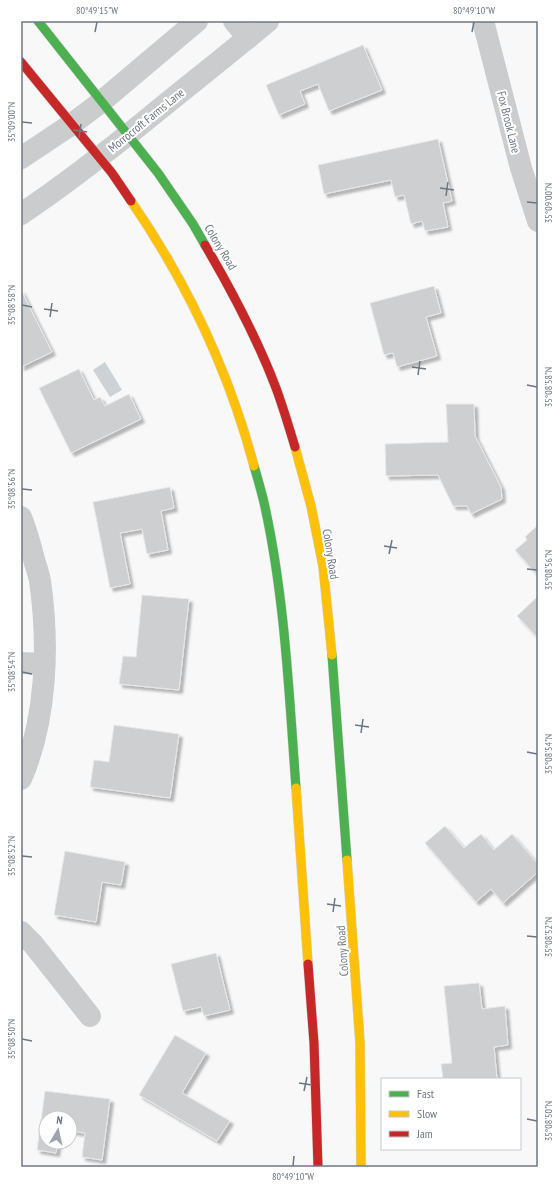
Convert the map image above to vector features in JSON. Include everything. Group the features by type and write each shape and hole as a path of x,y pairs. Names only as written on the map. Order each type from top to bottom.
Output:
{"main road":[{"name":"Colony Road","path":"38,21 158,173 193,224 224,277 249,325 276,388 295,446 311,506 322,566 334,680 360,1043 361,1167"},
{"path":"21,62 100,157 147,224 178,277 206,332 230,388 249,446 265,506 276,566 287,664 314,1042 318,1167"}],"street":[{"path":"21,158 72,124 101,102 197,21"},
{"path":"234,21 248,38"},
{"name":"Morrocroft Farms Lane","path":"21,214 54,192 100,157 268,21"},
{"name":"Fox Brook Lane","path":"484,21 521,168 538,221"},
{"path":"21,517 40,580 44,628 43,689 37,726 21,778"},
{"path":"21,663 44,664"},
{"path":"21,932 34,944 90,1016"}],"shaded area":[{"path":"105,362 122,390 110,397 93,370"}],"building":[{"path":"363,45 382,90 329,111 318,84 300,91 305,104 279,115 266,85"},
{"path":"438,139 452,201 443,203 448,227 425,231 422,221 411,224 404,195 395,197 391,180 324,194 318,165"},
{"path":"434,286 441,313 426,317 437,356 397,367 393,353 384,355 370,303"},
{"path":"21,290 52,352 21,367"},
{"path":"79,369 94,400 100,397 105,406 129,394 141,419 71,453 39,388"},
{"path":"446,404 474,404 475,436 501,487 502,499 471,514 467,506 453,506 438,475 386,476 385,444 448,442"},
{"path":"170,487 174,508 161,511 168,550 147,554 142,529 120,533 130,584 110,588 93,502"},
{"path":"538,525 538,576 515,550 527,540 525,537"},
{"path":"142,595 189,599 179,690 119,684 123,656 136,657"},
{"path":"538,596 538,638 517,616"},
{"path":"114,725 179,734 170,798 90,787 94,760 109,762"},
{"path":"445,826 464,848 481,834 494,850 512,834 538,864 538,872 503,903 491,889 476,902 425,843"},
{"path":"65,851 125,862 121,885 102,882 96,922 54,915"},
{"path":"216,953 230,1010 204,1016 201,1007 183,1011 171,964"},
{"path":"479,983 482,1009 505,1006 508,1045 494,1047 497,1078 443,1078 441,1064 452,1063 444,986"},
{"path":"175,1035 206,1053 182,1093 230,1121 217,1141 139,1095"},
{"path":"45,1091 110,1099 102,1160 82,1157 85,1133 78,1132 78,1110 42,1110"},
{"path":"38,1143 38,1150 57,1150 56,1153 37,1150"}],"traffic: fast":[{"path":"38,21 158,173 193,224 205,245"},
{"path":"254,466 265,507 272,542 282,612 296,788"},
{"path":"332,655 347,860"}],"traffic: slow":[{"path":"131,201 170,263 204,328 232,396 254,466"},
{"path":"295,447 311,506 323,566 332,655"},
{"path":"296,788 308,964"},
{"path":"347,860 360,1043 361,1167"}],"traffic: jam":[{"path":"21,62 112,173 131,201"},
{"path":"205,245 234,297 261,351 279,395 295,447"},
{"path":"308,964 314,1043 318,1167"}]}
